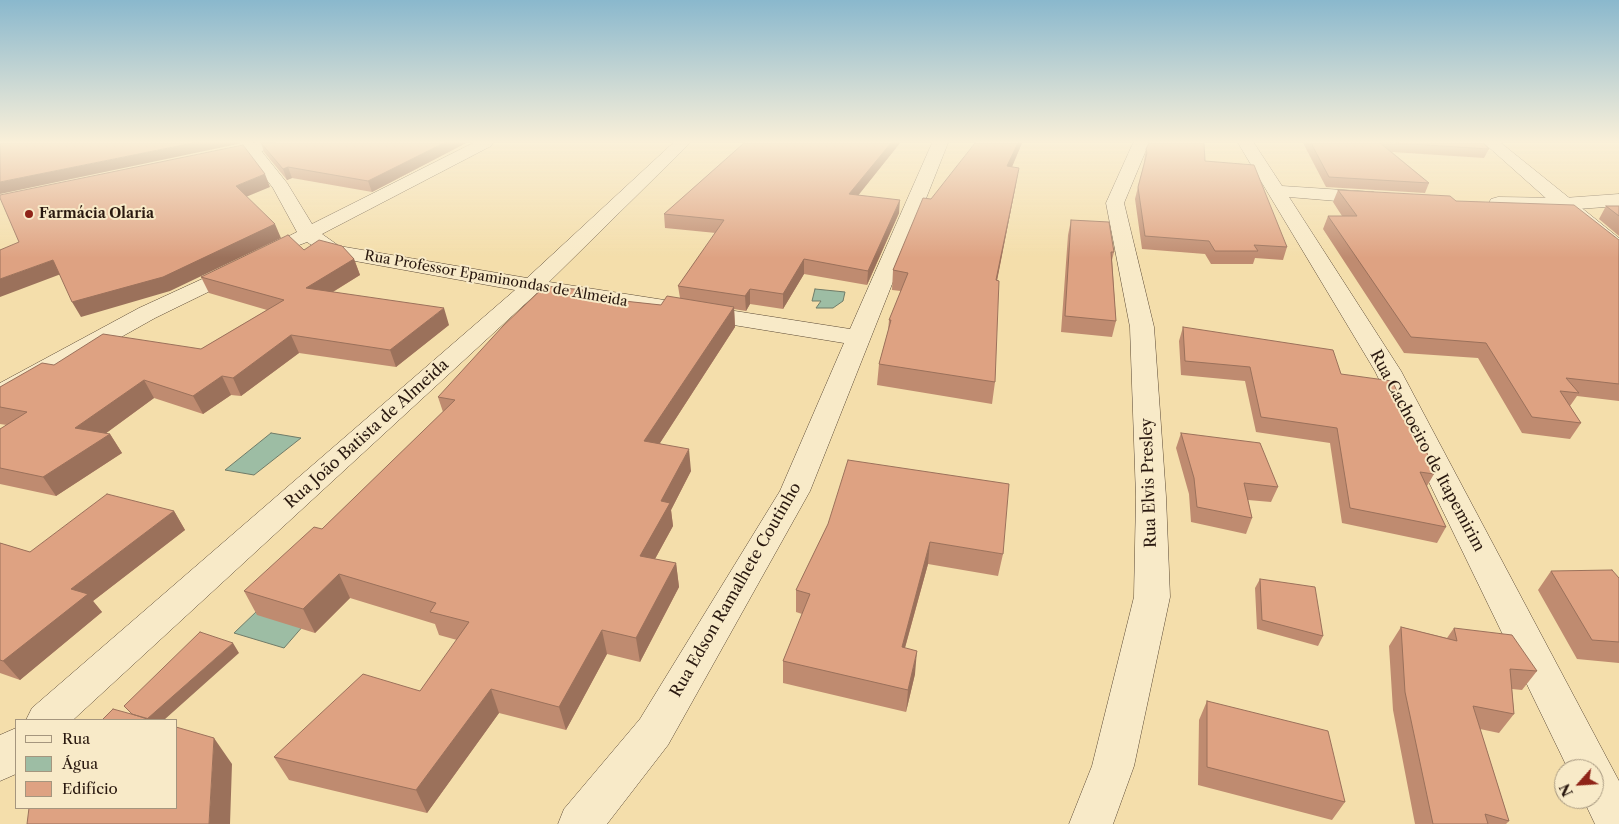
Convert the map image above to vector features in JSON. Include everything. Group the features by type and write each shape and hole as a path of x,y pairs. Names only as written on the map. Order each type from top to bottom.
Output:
{"street":[{"name":"Rua Professor Epaminondas de Almeida","path":"278,181 308,234 333,251 532,286 858,338"},
{"path":"0,394 147,313 308,234 409,181"},
{"name":"Rua João Batista de Almeida","path":"47,719 532,286 641,181"},
{"name":"Rua Edson Ramalhete Coutinho","path":"580,824 654,732 795,491 923,181"},
{"name":"Rua Elvis Presley","path":"1091,824 1114,766 1152,598 1151,497 1142,327 1115,203 1124,181"},
{"name":"Rua Cachoeiro de Itapemirim","path":"1271,181 1388,371 1585,759"},
{"path":"1538,181 1619,248"},
{"path":"1277,191 1392,200"},
{"path":"1478,202 1564,204 1619,200"},
{"path":"0,762 15,748"},
{"path":"1604,797 1618,824"}],"water":[{"path":"815,289 845,292 843,301 833,308 816,308 821,301 812,301"},
{"path":"271,433 301,438 254,475 225,470"},
{"path":"257,611 304,625 284,648 234,633"}],"building":[{"path":"66,181 247,181 236,186 275,224 163,277 72,302 53,260 0,279 0,250 19,242 0,195"},
{"path":"701,181 859,181 849,194 900,200 868,271 804,259 783,294 750,289 745,296 678,286 724,220 664,214"},
{"path":"945,181 1016,181 996,280 999,281 995,382 879,364 891,320 889,320 908,273 893,270 923,198 931,199"},
{"path":"1139,181 1261,181 1287,247 1254,245 1258,251 1215,251 1209,241 1145,236 1138,187"},
{"path":"1403,181 1427,181 1429,183"},
{"path":"1338,190 1450,196 1456,201 1574,205 1619,240 1619,384 1566,378 1579,393 1560,391 1581,423 1532,417 1486,343 1411,337 1328,216 1357,216"},
{"path":"1606,206 1619,206 1619,216"},
{"path":"1071,220 1109,222 1114,252 1111,252 1116,321 1065,316"},
{"path":"288,235 304,250 319,240 342,246 354,259 306,288 444,308 390,350 291,335 233,378 222,376 193,396 144,380 75,428 110,434 43,477 0,468 0,429 27,412 0,407 0,387 42,363 54,365 103,334 201,349 284,300 201,277"},
{"path":"545,286 583,290 578,296 661,305 667,296 734,307 644,441 689,449 661,501 670,503 640,556 676,563 636,638 602,630 559,707 491,689 416,790 274,757 363,674 420,691 469,622 430,612 436,603 339,574 303,609 244,591 314,527 322,529 455,400 438,397 503,326"},
{"path":"1183,327 1333,350 1341,374 1392,381 1424,444 1434,474 1420,472 1446,527 1350,508 1337,428 1261,417 1250,367 1185,361"},
{"path":"1181,433 1260,443 1278,487 1244,483 1252,518 1197,507 1194,478"},
{"path":"848,460 1009,484 1003,554 930,542 902,647 917,651 908,690 783,661 810,594 796,590 828,524"},
{"path":"107,494 174,511 71,589 88,594 3,661 0,660 0,543 30,552"},
{"path":"1612,570 1619,578 1619,642 1592,640 1551,571"},
{"path":"1260,579 1315,587 1323,636 1262,620"},
{"path":"1401,627 1457,641 1454,628 1512,635 1537,671 1510,669 1514,714 1473,706 1509,821 1485,814 1488,824 1433,824 1405,692"},
{"path":"200,632 233,643 147,719 132,714 124,706"},
{"path":"1207,701 1328,731 1345,802 1207,767"},
{"path":"113,709 149,719 103,719"},
{"path":"178,728 214,738 209,824 27,824 29,809 178,809"}],"place":[{"name":"Farmácia Olaria","path":"29,214"}]}
